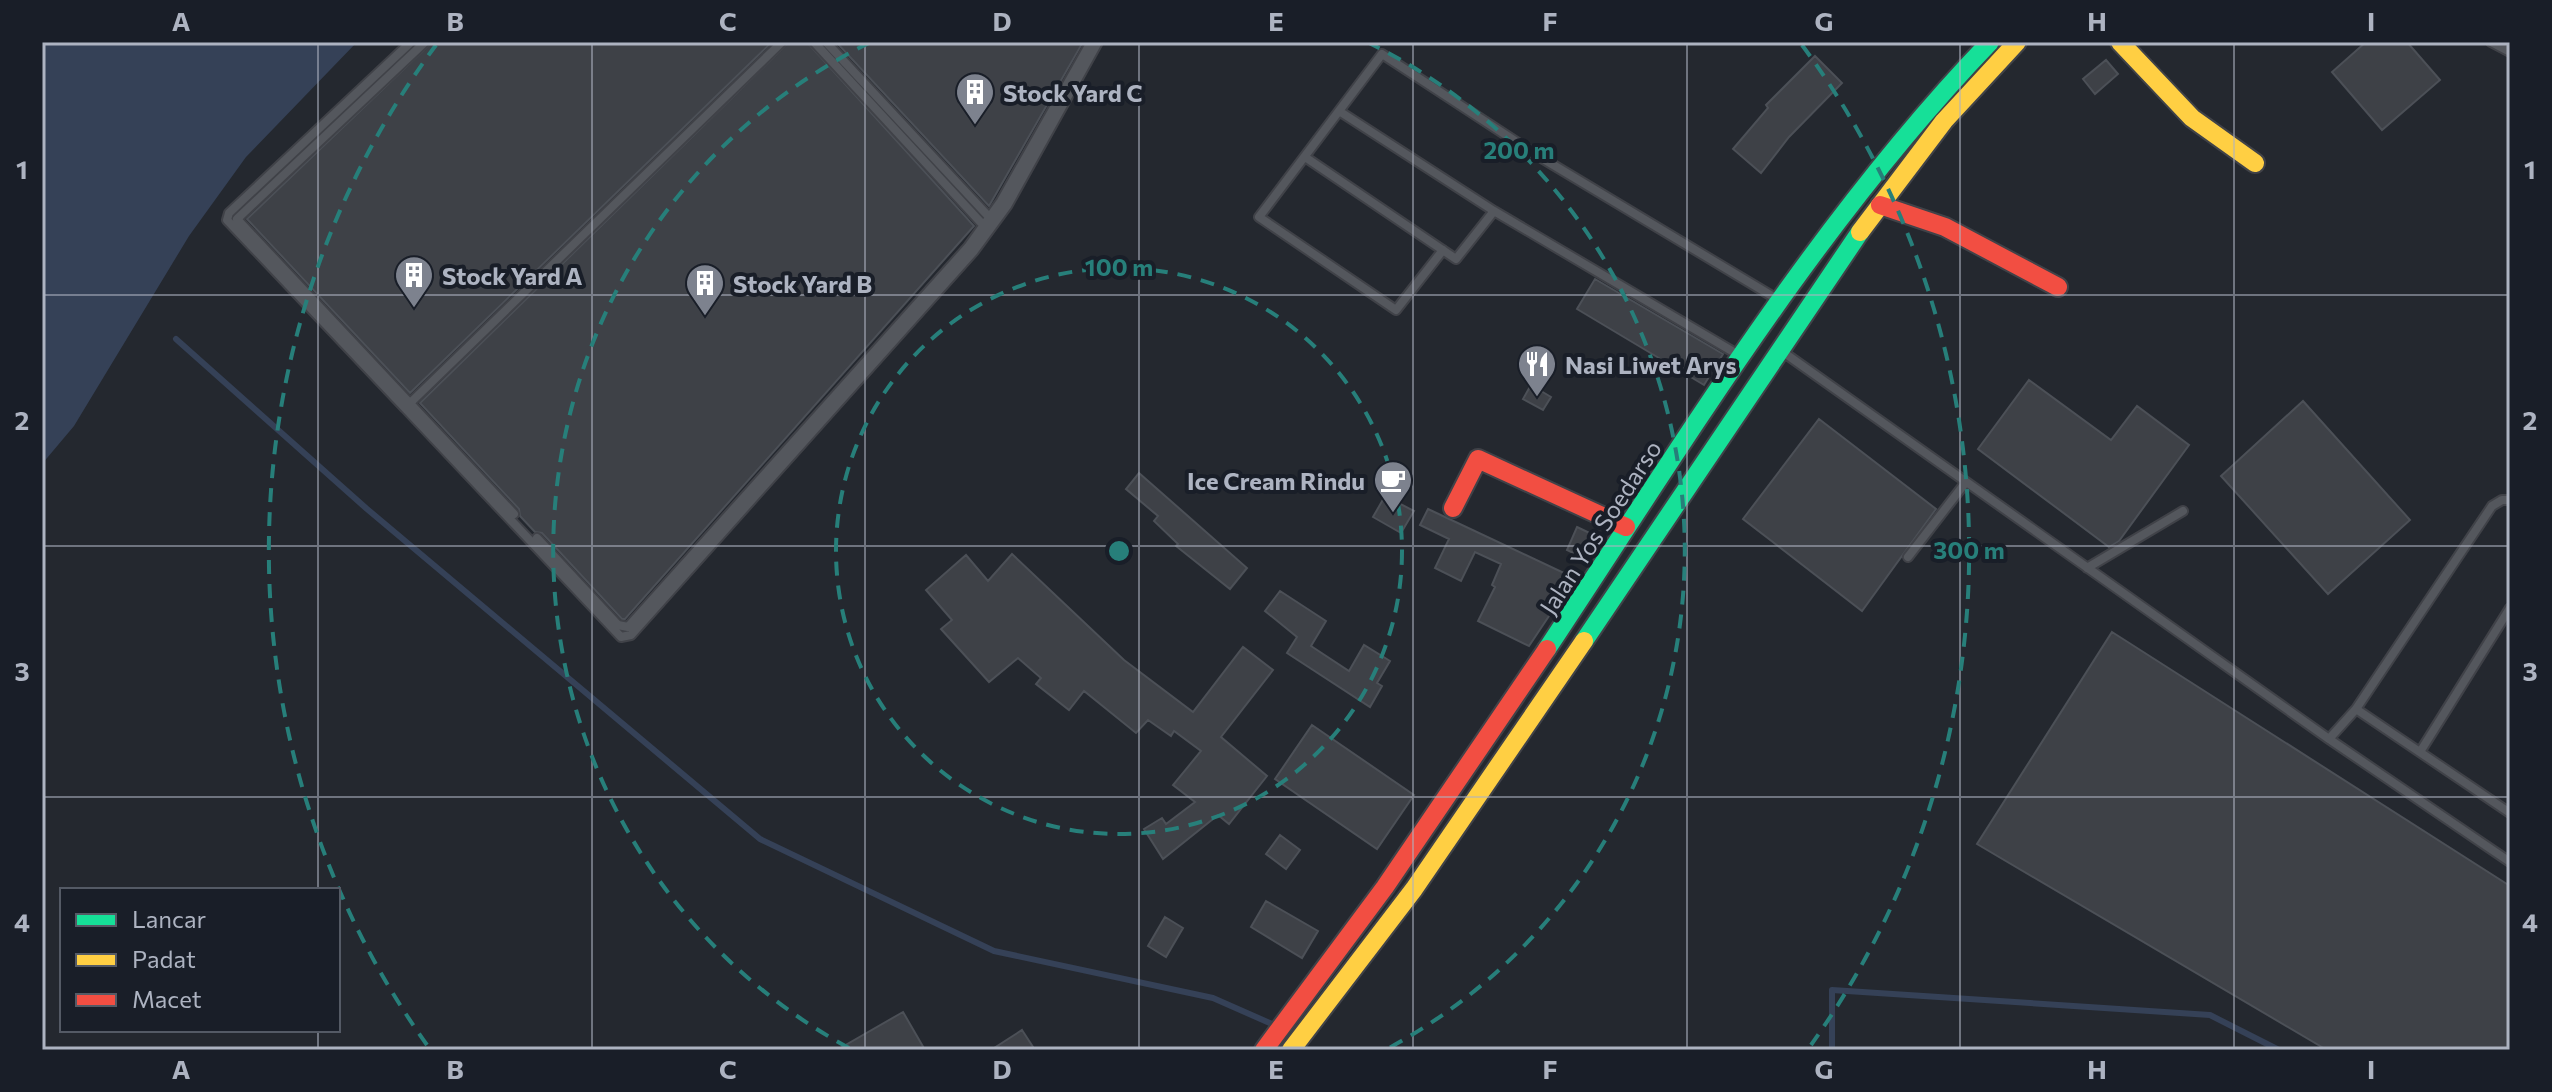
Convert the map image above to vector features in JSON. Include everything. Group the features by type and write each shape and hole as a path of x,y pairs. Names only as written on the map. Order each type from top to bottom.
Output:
{"main road":[{"name":"Jalan Yos Soedarso","path":"1264,1050 1311,990 1527,682 1626,527 1858,191 1941,90 1990,42"},
{"name":"Jalan Yos Soedarso","path":"1291,1050 1329,1003 1548,696 1803,313 1880,205 1960,104 2017,42"},
{"path":"2120,42 2192,118 2255,163"},
{"path":"1880,205 1945,227 2058,287"},
{"path":"1453,508 1478,459 1651,540"},
{"path":"1527,682 1548,696"}],"lane":[{"path":"411,42 229,213 227,220 618,625 628,627 1007,206 1098,42"},
{"path":"410,408 237,219 425,42"},
{"path":"410,408 782,42"},
{"path":"410,408 789,42"},
{"path":"814,42 987,225"},
{"path":"826,42 987,225"},
{"path":"987,225 1091,42"},
{"path":"2491,42 2510,52"},
{"path":"1443,250 1396,310 1259,217 1382,54 1535,154 1803,313"},
{"path":"1339,111 1494,211 1764,371"},
{"path":"1305,157 1456,259 1494,211"},
{"path":"1779,349 2329,739 2510,862"},
{"path":"1908,557 1966,482"},
{"path":"2329,739 2356,709 2492,506 2502,500 2510,500"},
{"path":"2087,568 2183,511"},
{"path":"2420,752 2510,608"},
{"path":"2356,709 2510,813"}],"water":[{"path":"42,42 357,42 246,157 189,236 74,426 42,464"}],"building":[{"name":"Stock Yard A","path":"432,42 772,42 410,393 247,219"},
{"name":"Stock Yard B","path":"789,42 807,42 974,226 622,619 542,533 535,532 520,516 519,509 420,403"},
{"name":"Stock Yard C","path":"836,42 1083,42 989,206"},
{"path":"2366,42 2407,42 2440,80 2382,130 2332,72"},
{"path":"1815,56 1842,83 1789,137 1761,173 1733,149 1768,108 1766,105"},
{"path":"2106,60 2118,74 2095,94 2083,79"},
{"path":"1595,279 1723,354 1704,385 1577,309"},
{"path":"2029,380 2111,440 2137,406 2189,445 2119,541 2109,547 1978,449"},
{"name":"Nasi Liwet Arys","path":"1531,385 1551,397 1543,410 1523,399"},
{"path":"2303,401 2410,520 2328,594 2221,476"},
{"path":"1819,419 1936,509 1862,611 1743,519"},
{"path":"1139,473 1247,568 1230,589 1176,546 1178,544 1154,521 1158,516 1126,489"},
{"name":"Ice Cream Rindu","path":"1385,496 1414,511 1401,533 1373,517"},
{"path":"1428,509 1564,573 1555,592 1563,595 1529,646 1478,621 1495,587 1492,585 1501,564 1475,552 1461,581 1435,568 1449,539 1420,525"},
{"path":"1577,527 1600,538 1586,559 1567,550"},
{"path":"1012,554 1124,660 1193,712 1243,647 1273,670 1221,737 1267,776 1229,824 1218,815 1163,859 1144,829 1162,818 1166,824 1195,802 1173,785 1201,751 1174,731 1171,736 1148,720 1136,733 1084,691 1069,710 1036,684 1041,678 1018,658 989,682 941,629 952,620 926,590 966,555 988,581"},
{"path":"1280,591 1326,621 1311,646 1349,671 1364,645 1390,661 1377,683 1382,686 1370,707 1287,653 1297,637 1265,611"},
{"path":"2112,632 2510,886 2510,1050 2327,1050 1977,844"},
{"path":"1312,725 1414,795 1377,849 1275,779"},
{"path":"1280,835 1300,850 1286,869 1266,854"},
{"path":"1266,901 1318,931 1302,958 1251,927"},
{"path":"1165,917 1183,928 1166,957 1148,946"},
{"path":"903,1012 925,1050 837,1050"},
{"path":"1022,1030 1035,1050 991,1050"}],"waterway":[{"path":"176,339 367,509 760,839 994,951 1213,998 1272,1024"},
{"path":"1832,1050 1832,990 2210,1015 2279,1050"}],"traffic: fast":[{"path":"1547,649 1702,413 1810,258 1927,111 1990,42"},
{"path":"1584,641 1860,232"}],"traffic: slow":[{"path":"1860,232 1944,121 2017,42"},
{"path":"2120,42 2192,118 2255,163"},
{"path":"1291,1050 1414,889 1584,641"}],"traffic: jam":[{"path":"1880,205 1945,227 2058,287"},
{"path":"1453,508 1478,459 1626,527"},
{"path":"1264,1050 1385,887 1547,649"}],"place":[{"name":"Stock Yard C","path":"975,126"},
{"name":"Stock Yard A","path":"414,309"},
{"name":"Stock Yard B","path":"705,317"},
{"name":"Nasi Liwet Arys","path":"1537,398"},
{"name":"Ice Cream Rindu","path":"1393,514"}]}
